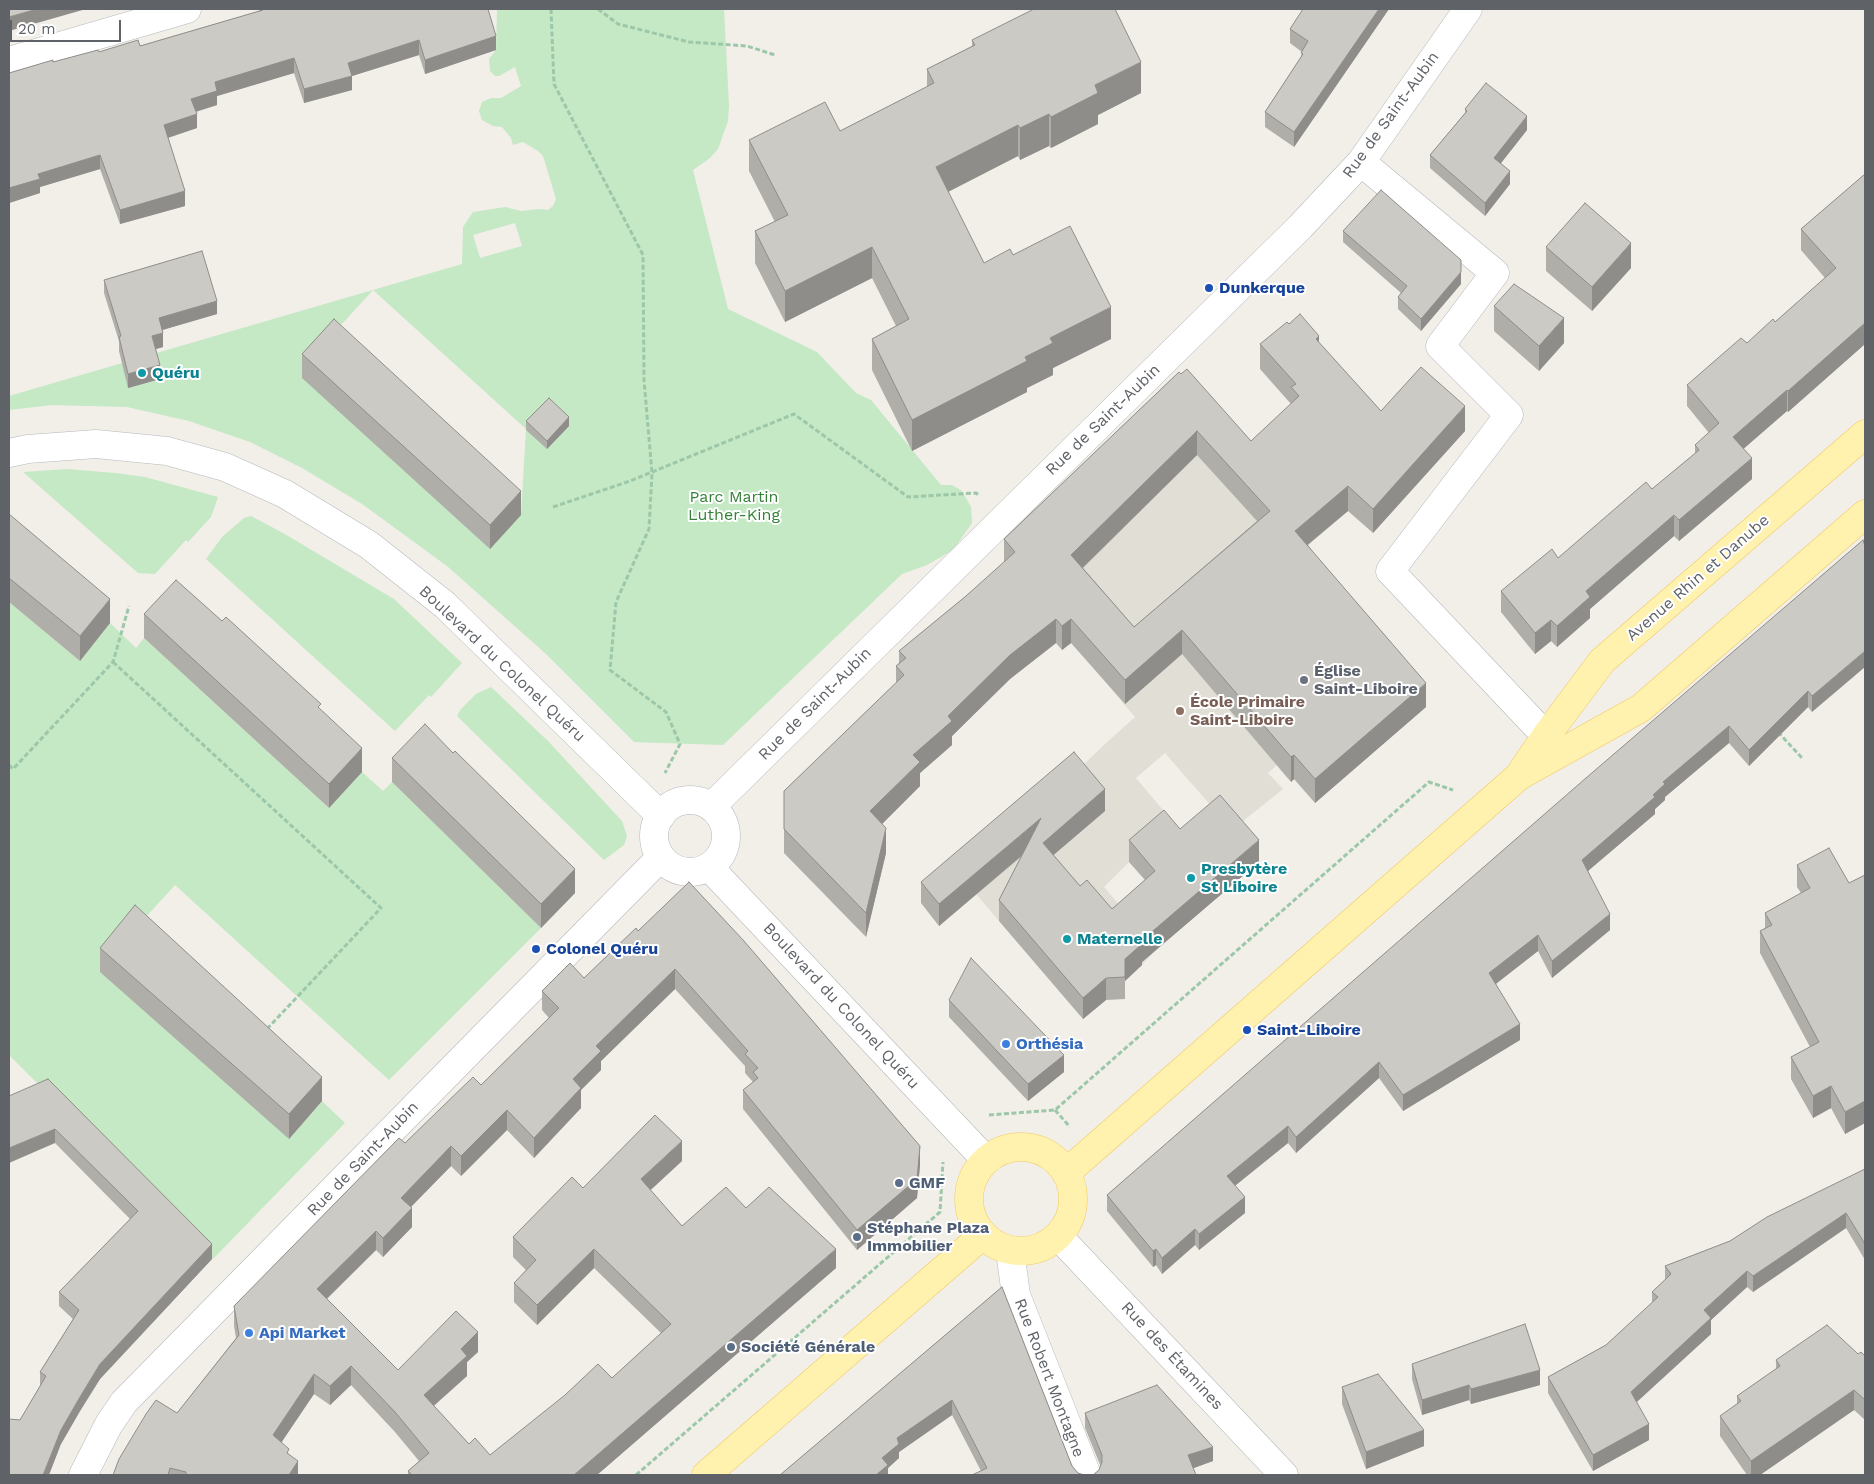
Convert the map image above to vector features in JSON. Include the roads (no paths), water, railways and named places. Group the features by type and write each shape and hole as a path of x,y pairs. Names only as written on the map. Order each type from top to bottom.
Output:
{"main road":[{"name":"Avenue Rhin et Danube","path":"1519,776 1546,736 1602,661 1865,434"},
{"path":"1067,1172 1519,776 1641,708 1865,514"},
{"path":"1023,1146 1040,1150 1055,1159 1067,1172 1073,1188 1074,1204 1070,1220 1059,1237 1048,1245 1034,1251 1010,1251 992,1244 973,1221 968,1203 970,1186 977,1170 986,1160 1006,1149 1023,1146"},
{"path":"706,1475 983,1235"}],"street":[{"path":"9,62 186,9"},
{"name":"Rue de Saint-Aubin","path":"712,808 1300,227 1360,162 1468,9"},
{"path":"1360,162 1495,273 1440,346 1509,415 1390,571 1546,736"},
{"name":"Boulevard du Colonel Quéru","path":"9,453 28,448 96,444 167,451 224,467 284,494 369,545 445,606 655,810"},
{"path":"690,800 701,802 712,808 720,816 725,826 726,838 724,849 718,859 714,872 689,872 678,870 668,865 661,857 655,840 657,824 655,810 669,808 690,800"},
{"name":"Rue de Saint-Aubin","path":"83,1475 109,1424 124,1402 661,857"},
{"name":"Boulevard du Colonel Quéru","path":"714,872 986,1160"},
{"name":"Rue des Étamines","path":"1059,1237 1284,1475"},
{"name":"Rue Robert Montagne","path":"1010,1251 1016,1295 1087,1475"}],"place":[{"name":"Dunkerque","path":"1209,288"},
{"name":"Quéru","path":"142,373"},
{"name":"Église Saint-Liboire","path":"1304,680"},
{"name":"École Primaire Saint-Liboire","path":"1180,711"},
{"name":"Presbytère St Liboire","path":"1191,878"},
{"name":"Maternelle","path":"1067,939"},
{"name":"Colonel Quéru","path":"536,949"},
{"name":"Saint-Liboire","path":"1247,1030"},
{"name":"Orthésia","path":"1006,1044"},
{"name":"GMF","path":"899,1183"},
{"name":"Stéphane Plaza Immobilier","path":"857,1237"},
{"name":"Api Market","path":"249,1333"},
{"name":"Société Générale","path":"731,1347"}],"park label":[{"name":"Parc Martin Luther-King","path":"734,506"}]}
